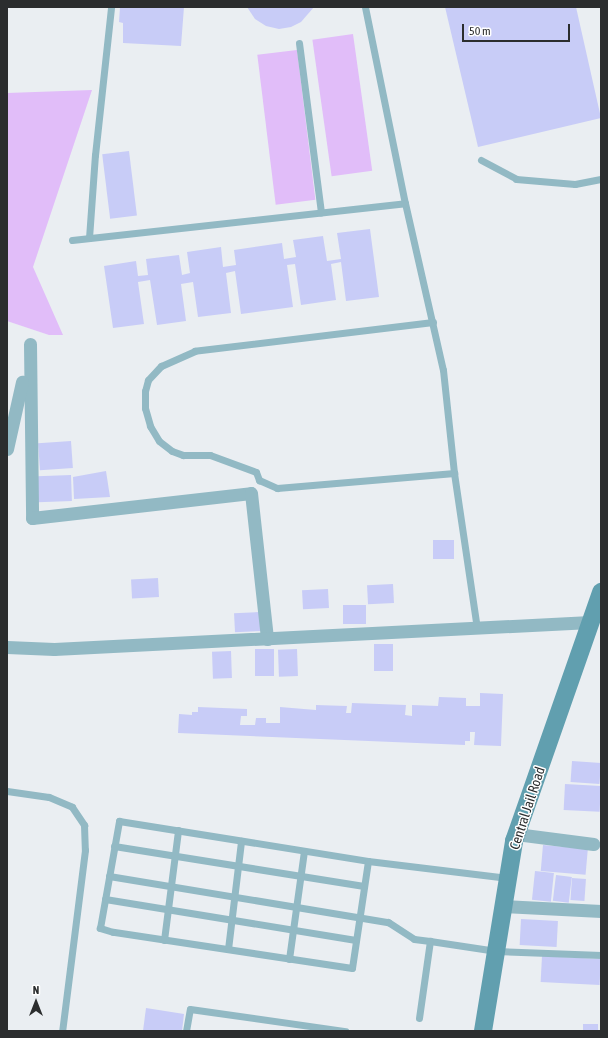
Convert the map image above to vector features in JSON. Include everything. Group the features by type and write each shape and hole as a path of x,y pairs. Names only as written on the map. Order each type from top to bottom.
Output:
{"main road":[{"name":"Central Jail Road","path":"482,1031 516,834 601,592"}],"street":[{"path":"30,344 32,518 251,493 267,638"},
{"path":"7,449 22,382"},
{"path":"7,647 54,649 477,629 590,622"},
{"path":"516,834 593,844"},
{"path":"503,906 601,912"}],"lane":[{"path":"89,238 95,154 111,7"},
{"path":"365,7 405,203 443,370 454,473 477,629"},
{"path":"299,43 321,213"},
{"path":"481,160 516,179 574,184 601,178"},
{"path":"72,240 405,203"},
{"path":"433,322 195,351 161,366 148,380 144,391 145,408 150,426 159,441 172,451 183,455 210,455 256,472 259,480 277,488 454,473"},
{"path":"7,790 49,797 72,807 84,825 85,850 62,1031"},
{"path":"368,861 352,968 164,940 100,928 119,821 368,861 508,878"},
{"path":"164,940 178,830"},
{"path":"228,949 241,840"},
{"path":"114,846 364,886"},
{"path":"289,959 304,850"},
{"path":"109,876 360,916 388,922 414,939 496,951 601,955"},
{"path":"105,899 231,921 356,940"},
{"path":"419,1018 430,941"},
{"path":"186,1031 190,1009 345,1031"}],"shaded area":[{"path":"353,34 372,171 332,176 312,40"},
{"path":"297,50 315,200 276,205 257,55"},
{"path":"92,90 33,267 63,335 49,335 7,321 7,93"}],"building":[{"path":"120,7 184,7 181,46 123,43 123,23 119,22"},
{"path":"247,7 314,7 301,22 291,27 279,29 266,26 255,19"},
{"path":"445,7 576,7 601,118 478,147"},
{"path":"129,151 137,216 110,219 102,154"},
{"path":"370,229 379,297 346,301 341,262 331,264 336,300 301,305 295,264 287,265 293,307 241,314 235,271 226,273 231,313 198,317 193,282 181,284 186,321 157,325 150,280 138,282 144,324 113,328 104,266 136,261 138,276 148,275 146,259 179,255 182,275 190,273 187,252 221,247 223,267 236,265 234,250 282,243 284,259 296,257 293,240 323,236 327,261 341,259 337,233"},
{"path":"71,441 73,468 40,470 38,443"},
{"path":"106,471 110,497 74,499 73,477"},
{"path":"71,475 72,501 38,502 37,476"},
{"path":"433,540 454,540 454,559 433,559"},
{"path":"158,578 159,597 132,598 131,579"},
{"path":"393,584 394,603 368,604 367,585"},
{"path":"328,589 329,608 303,609 302,590"},
{"path":"343,605 366,605 366,624 343,624"},
{"path":"260,612 261,631 235,632 234,613"},
{"path":"374,644 393,644 393,671 374,671"},
{"path":"255,649 274,649 274,676 255,676"},
{"path":"297,649 298,676 279,677 278,650"},
{"path":"231,651 232,678 213,679 212,652"},
{"path":"480,693 503,694 501,746 474,745 475,732 470,732 470,741 465,741 465,745 178,733 179,714 192,715 192,712 198,712 198,707 247,709 247,716 241,716 240,725 255,725 256,718 266,718 266,723 280,723 280,707 316,710 316,705 347,706 346,713 351,713 352,703 406,705 405,715 412,716 412,705 438,706 439,697 466,698 466,706 480,706"},
{"path":"572,761 601,763 599,784 571,782"},
{"path":"565,784 601,786 600,812 564,810"},
{"path":"543,845 588,849 586,875 541,871"},
{"path":"535,871 554,873 551,902 532,900"},
{"path":"556,875 572,877 569,903 553,901"},
{"path":"572,878 586,879 584,901 570,900"},
{"path":"521,919 558,921 557,947 520,945"},
{"path":"542,956 601,959 600,985 541,982"},
{"path":"146,1008 184,1014 182,1031 143,1031"},
{"path":"583,1024 598,1024 598,1031 583,1031"}]}
